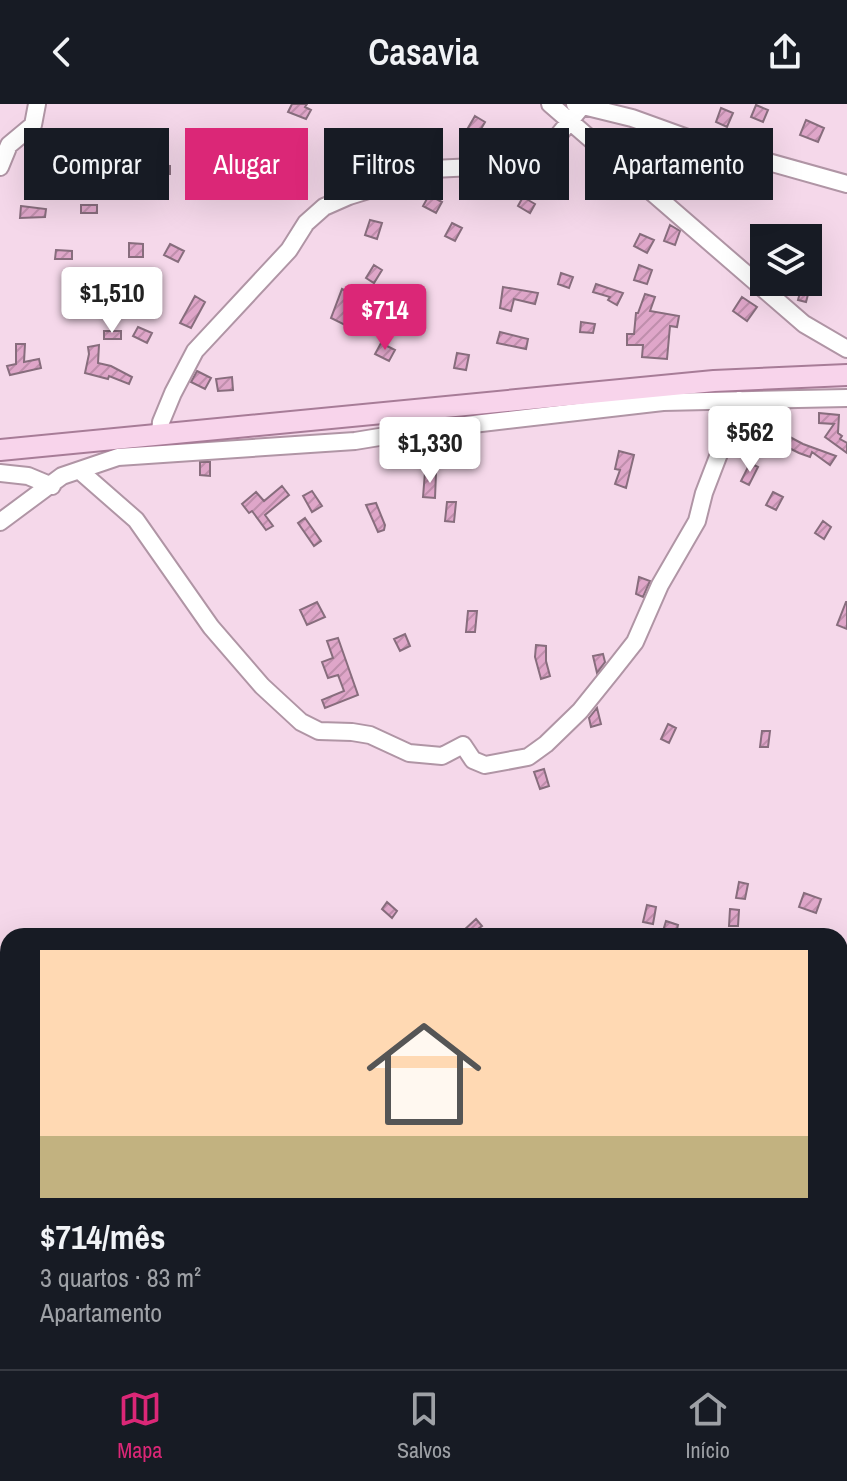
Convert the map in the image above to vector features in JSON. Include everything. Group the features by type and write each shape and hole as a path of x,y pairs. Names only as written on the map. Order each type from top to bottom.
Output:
{"main road":[{"path":"0,450 714,381 847,375"}],"street":[{"path":"0,167 9,145 33,125 37,104"},
{"path":"550,104 804,324 847,349"},
{"path":"160,433 161,422 173,393 195,351 289,250 316,213 412,170 535,164 579,105 632,118 704,144 847,184"},
{"path":"0,522 62,476 107,460 134,455 355,441 422,430 663,402 847,398"},
{"path":"80,471 136,520 211,627 262,686 301,722 319,731 370,735 409,753 442,756 463,745 473,760 491,766 528,757 546,744 580,711 635,642 660,585 697,521 726,422 739,400"},
{"path":"713,401 726,422"},
{"path":"0,473 28,476 52,486"}],"building":[{"path":"292,104 307,104 305,107 311,110 306,119 288,112"},
{"path":"756,105 768,110 763,122 751,117"},
{"path":"721,108 733,113 727,127 716,122"},
{"path":"475,116 485,122 482,128 468,128"},
{"path":"806,120 824,128 818,142 800,135"},
{"path":"426,200 442,202 436,213 423,206"},
{"path":"521,200 535,204 530,213 518,206"},
{"path":"81,205 97,205 97,213 81,213"},
{"path":"21,206 46,209 45,217 20,218"},
{"path":"370,220 382,223 377,239 365,235"},
{"path":"452,223 462,228 455,241 445,236"},
{"path":"670,225 680,231 675,245 664,241"},
{"path":"640,234 654,240 647,253 634,246"},
{"path":"129,243 143,244 143,257 129,257"},
{"path":"170,244 184,251 178,262 164,255"},
{"path":"56,250 72,251 72,259 55,259"},
{"path":"374,265 382,270 374,283 366,278"},
{"path":"639,265 652,270 647,284 634,280"},
{"path":"80,270 110,270 115,300 101,300 101,279 80,279"},
{"path":"561,273 573,277 569,288 558,284"},
{"path":"596,284 623,293 617,305 608,300 610,297 593,292"},
{"path":"503,287 538,293 535,304 514,299 511,311 500,308"},
{"path":"342,289 356,296 354,299 357,300 345,325 331,318"},
{"path":"645,294 655,297 650,311 679,316 677,327 670,326 667,359 642,357 643,345 627,345 627,334 634,334 636,313"},
{"path":"195,296 205,302 191,328 180,323"},
{"path":"799,296 808,296 806,302 798,300"},
{"path":"742,297 757,307 747,321 733,311"},
{"path":"581,322 595,324 593,333 580,332"},
{"path":"138,327 152,333 147,343 133,336"},
{"path":"104,331 121,331 121,339 104,339"},
{"path":"500,332 528,339 526,349 497,343"},
{"path":"381,343 395,350 389,361 375,354"},
{"path":"16,344 25,344 24,362 39,359 41,368 10,375 7,366 16,364"},
{"path":"99,345 98,363 132,377 129,384 109,376 108,379 85,373 88,347"},
{"path":"457,353 469,355 466,370 454,368"},
{"path":"197,371 211,378 205,389 191,382"},
{"path":"232,377 233,390 218,391 216,379"},
{"path":"819,413 839,415 838,433 842,436 840,439 847,443 847,453 825,437 834,424 819,423"},
{"path":"767,428 775,434 765,447 757,440"},
{"path":"786,435 836,456 830,465 812,452 810,457 799,453 781,444"},
{"path":"754,441 762,447 753,458 745,453"},
{"path":"619,451 634,455 626,488 615,484 620,470 615,469"},
{"path":"200,462 210,462 210,476 200,475"},
{"path":"750,463 758,467 749,485 741,481"},
{"path":"425,472 436,473 435,498 423,497"},
{"path":"282,486 289,495 265,515 273,526 266,530 252,511 249,513 242,504 256,492 264,501"},
{"path":"312,491 322,506 312,512 303,496"},
{"path":"773,492 783,497 776,510 766,505"},
{"path":"447,502 456,502 454,522 445,521"},
{"path":"376,503 385,525 384,530 378,532 366,505"},
{"path":"305,518 321,541 314,546 298,523"},
{"path":"823,521 831,527 824,539 815,533"},
{"path":"639,577 650,581 643,597 636,594"},
{"path":"317,602 325,617 307,625 300,610"},
{"path":"847,602 847,629 837,625"},
{"path":"468,611 477,611 475,632 466,632"},
{"path":"405,634 410,646 400,651 394,639"},
{"path":"338,638 358,695 325,708 322,700 344,691 338,675 328,678 322,662 333,658 327,641"},
{"path":"536,645 546,646 550,676 541,679 535,657"},
{"path":"603,654 605,662 597,673 593,656"},
{"path":"597,708 601,724 591,727 589,718"},
{"path":"668,724 676,728 669,743 661,739"},
{"path":"762,731 770,731 768,747 760,747"},
{"path":"544,769 549,786 540,789 534,772"},
{"path":"739,882 748,884 745,899 736,898"},
{"path":"804,893 821,899 816,913 799,907"},
{"path":"387,902 397,911 392,918 382,909"},
{"path":"647,905 656,907 653,924 643,922"},
{"path":"730,909 739,910 738,926 729,926"},
{"path":"476,919 482,926 479,928 466,928"},
{"path":"666,921 678,925 677,928 664,928"}]}
